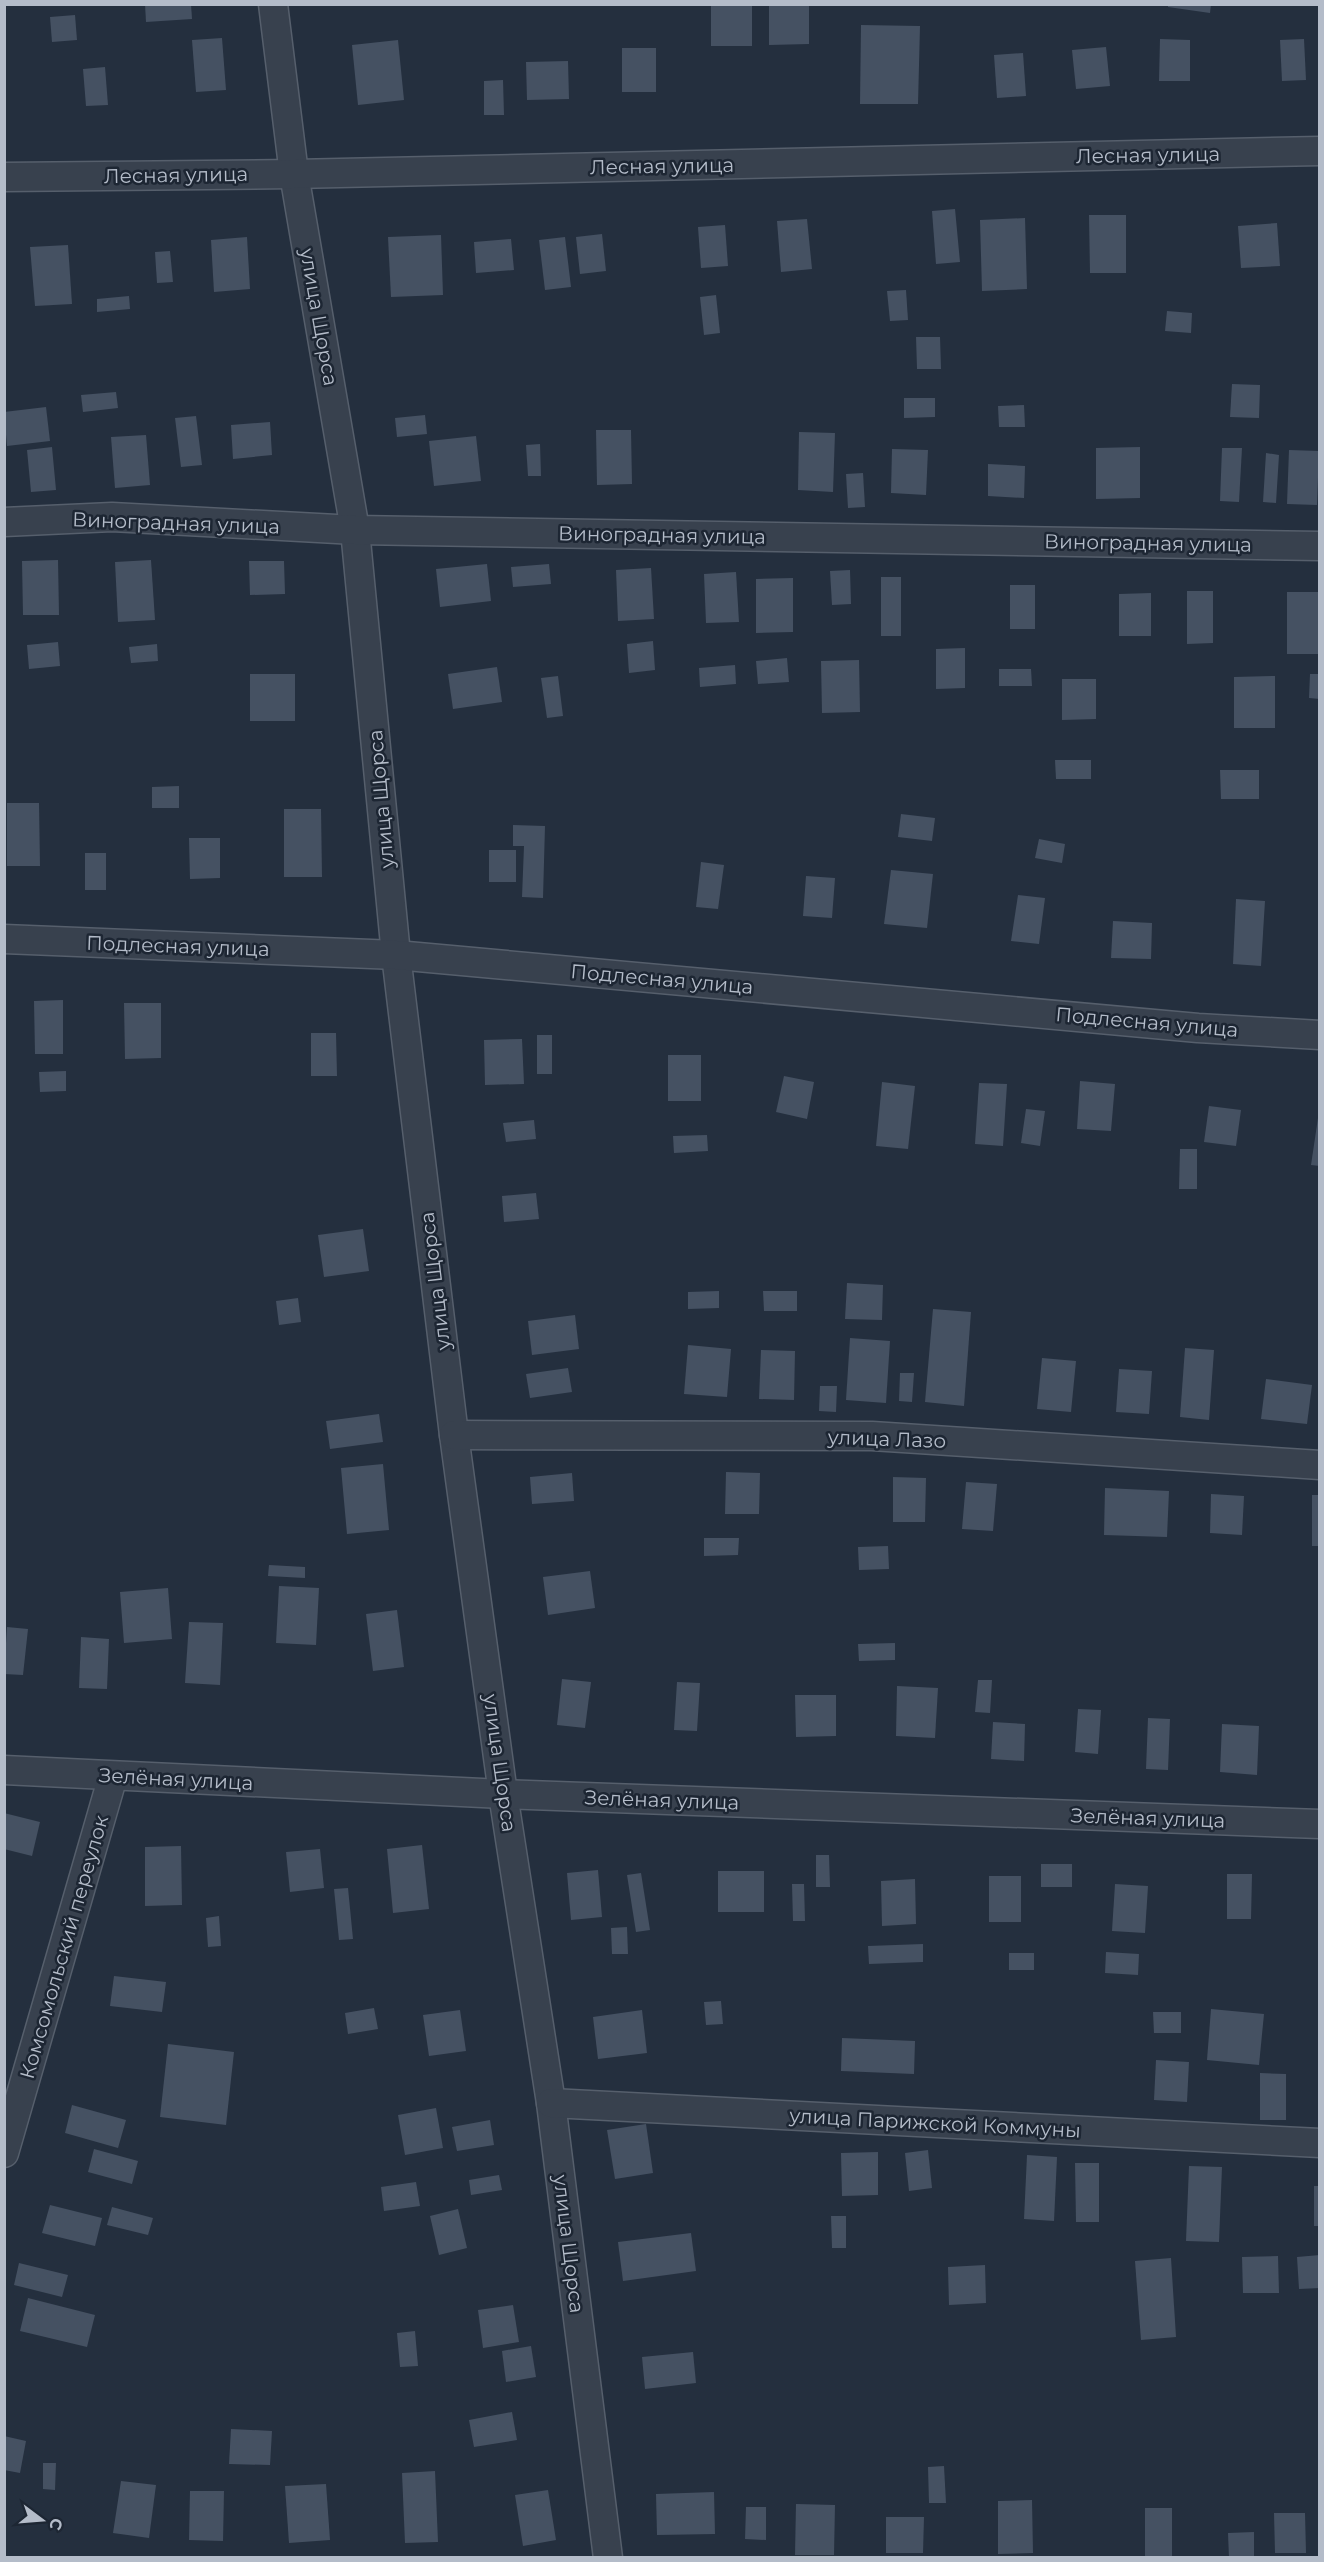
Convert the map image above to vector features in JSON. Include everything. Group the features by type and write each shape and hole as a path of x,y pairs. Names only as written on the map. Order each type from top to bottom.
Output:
{"street":[{"name":"улица Щорса","path":"273,4 294,174 355,530 396,955 454,1435 503,1794 551,2103 608,2558"},
{"name":"Лесная улица","path":"4,177 294,174 1320,151"},
{"name":"Виноградная улица","path":"4,522 112,517 355,530 1320,546"},
{"name":"Подлесная улица","path":"4,939 396,955 1198,1028 1320,1035"},
{"name":"улица Лазо","path":"454,1435 872,1436 1320,1465"},
{"name":"Зелёная улица","path":"4,1770 503,1794 1320,1824"},
{"name":"Комсомольский переулок","path":"4,2153 113,1776"},
{"name":"улица Парижской Коммуны","path":"551,2103 1320,2143"}],"building":[{"path":"145,4 191,4 192,19 146,22"},
{"path":"711,4 752,4 752,46 711,46"},
{"path":"769,4 809,4 809,44 769,45"},
{"path":"1168,4 1211,4 1210,13 1168,7"},
{"path":"75,15 77,40 52,42 50,17"},
{"path":"861,25 920,26 918,104 860,104"},
{"path":"222,38 226,90 196,92 192,40"},
{"path":"1160,39 1190,40 1190,81 1159,81"},
{"path":"1304,39 1306,80 1282,81 1280,40"},
{"path":"398,40 404,100 358,105 352,45"},
{"path":"1106,47 1110,86 1076,89 1072,50"},
{"path":"622,48 656,48 656,92 622,92"},
{"path":"1023,53 1026,96 997,98 994,55"},
{"path":"568,61 569,99 527,100 526,62"},
{"path":"105,67 108,105 86,106 83,69"},
{"path":"503,80 504,115 484,115 484,81"},
{"path":"955,209 960,262 936,264 932,211"},
{"path":"1089,215 1126,215 1126,273 1090,273"},
{"path":"1025,218 1027,289 982,291 980,220"},
{"path":"807,219 812,269 781,272 777,221"},
{"path":"1277,223 1280,266 1241,268 1238,226"},
{"path":"725,225 728,266 701,268 698,227"},
{"path":"602,234 606,271 580,274 576,237"},
{"path":"441,235 443,295 391,297 388,237"},
{"path":"247,237 250,289 214,292 211,240"},
{"path":"565,237 571,287 545,290 539,240"},
{"path":"511,239 514,270 476,273 474,242"},
{"path":"68,245 72,304 35,306 30,247"},
{"path":"170,251 173,282 157,283 155,252"},
{"path":"906,290 908,320 890,321 887,291"},
{"path":"716,295 720,333 704,335 700,297"},
{"path":"129,296 130,309 97,312 97,299"},
{"path":"1167,311 1192,313 1191,333 1165,331"},
{"path":"916,337 940,337 941,369 917,369"},
{"path":"1232,384 1260,385 1259,418 1230,417"},
{"path":"116,392 118,408 83,412 81,395"},
{"path":"904,398 935,398 935,417 904,418"},
{"path":"1024,405 1025,427 999,427 998,406"},
{"path":"46,407 50,441 7,446 4,412"},
{"path":"425,415 427,434 397,437 395,418"},
{"path":"196,416 202,465 181,467 175,418"},
{"path":"270,422 272,455 233,459 231,425"},
{"path":"596,430 631,430 632,484 597,485"},
{"path":"799,432 835,433 833,492 798,490"},
{"path":"146,435 150,485 115,488 111,437"},
{"path":"476,436 481,481 434,486 429,441"},
{"path":"540,444 541,476 528,476 526,445"},
{"path":"52,447 56,490 31,492 27,450"},
{"path":"1140,447 1140,498 1096,499 1096,448"},
{"path":"1222,448 1242,448 1239,502 1220,501"},
{"path":"892,449 928,450 926,495 891,493"},
{"path":"1289,450 1319,451 1317,505 1287,504"},
{"path":"1266,453 1279,455 1276,503 1263,502"},
{"path":"988,464 1025,466 1024,498 988,496"},
{"path":"863,473 865,507 848,508 846,474"},
{"path":"58,560 59,615 23,615 22,561"},
{"path":"151,560 155,620 118,622 115,562"},
{"path":"249,561 284,561 285,594 250,595"},
{"path":"487,564 491,601 440,607 436,569"},
{"path":"549,564 551,584 513,587 511,567"},
{"path":"651,568 654,619 618,621 616,570"},
{"path":"850,570 851,604 832,605 830,571"},
{"path":"736,572 739,622 706,623 704,574"},
{"path":"881,577 901,577 901,636 881,636"},
{"path":"793,578 793,632 756,633 756,579"},
{"path":"1010,585 1035,585 1035,629 1010,629"},
{"path":"1187,591 1213,591 1213,643 1187,644"},
{"path":"1287,592 1320,592 1320,654 1287,654"},
{"path":"1151,593 1151,636 1119,636 1119,594"},
{"path":"653,641 655,670 629,673 627,644"},
{"path":"58,642 60,666 29,669 27,645"},
{"path":"157,644 158,661 131,663 129,647"},
{"path":"965,648 965,688 936,689 936,649"},
{"path":"787,658 789,682 758,684 756,661"},
{"path":"859,660 860,712 822,713 821,661"},
{"path":"735,665 736,684 700,687 699,668"},
{"path":"497,667 502,702 453,709 448,674"},
{"path":"999,669 1031,669 1032,686 999,686"},
{"path":"250,674 295,674 295,721 250,721"},
{"path":"1310,674 1320,674 1320,699 1309,698"},
{"path":"558,676 563,716 547,718 541,678"},
{"path":"1275,676 1275,728 1234,728 1234,677"},
{"path":"1062,679 1096,679 1096,719 1062,720"},
{"path":"1055,760 1091,760 1091,779 1056,779"},
{"path":"1220,770 1259,770 1259,799 1221,799"},
{"path":"179,786 179,808 152,808 152,787"},
{"path":"7,803 39,803 40,866 7,866"},
{"path":"284,809 321,809 322,877 284,877"},
{"path":"901,814 935,818 932,841 898,837"},
{"path":"513,825 545,826 543,898 522,897 524,846 513,846"},
{"path":"189,838 220,838 220,878 190,879"},
{"path":"1039,839 1065,844 1062,863 1035,858"},
{"path":"489,850 516,850 516,882 489,882"},
{"path":"85,853 106,853 106,890 85,890"},
{"path":"701,862 724,865 718,909 696,907"},
{"path":"891,870 933,874 927,928 884,924"},
{"path":"806,876 835,878 832,918 803,916"},
{"path":"1018,895 1045,898 1039,944 1011,941"},
{"path":"1236,899 1265,901 1261,966 1233,964"},
{"path":"1113,921 1152,923 1151,959 1111,958"},
{"path":"63,1000 63,1054 35,1054 34,1001"},
{"path":"124,1003 161,1003 161,1058 125,1059"},
{"path":"311,1033 336,1033 337,1076 311,1076"},
{"path":"537,1035 552,1035 552,1074 537,1074"},
{"path":"522,1039 524,1084 485,1085 484,1040"},
{"path":"668,1055 701,1055 701,1101 668,1101"},
{"path":"66,1071 66,1091 40,1092 39,1072"},
{"path":"784,1076 814,1082 807,1119 776,1112"},
{"path":"1080,1081 1115,1084 1111,1131 1077,1129"},
{"path":"882,1082 915,1086 908,1149 876,1146"},
{"path":"979,1083 1007,1084 1003,1146 975,1144"},
{"path":"1209,1106 1241,1110 1236,1146 1204,1142"},
{"path":"1026,1109 1045,1111 1040,1146 1021,1143"},
{"path":"1318,1118 1320,1118 1320,1166 1311,1165"},
{"path":"534,1120 536,1139 506,1142 503,1123"},
{"path":"707,1135 708,1151 674,1153 673,1136"},
{"path":"1180,1149 1197,1149 1197,1189 1179,1189"},
{"path":"536,1193 539,1219 504,1222 502,1196"},
{"path":"363,1229 369,1271 324,1277 318,1235"},
{"path":"847,1283 883,1285 882,1320 845,1319"},
{"path":"719,1291 719,1308 688,1309 688,1292"},
{"path":"763,1291 797,1291 797,1311 764,1311"},
{"path":"298,1298 301,1322 279,1325 276,1301"},
{"path":"933,1309 971,1312 964,1406 925,1402"},
{"path":"575,1315 579,1349 532,1355 528,1321"},
{"path":"850,1338 890,1341 886,1403 846,1400"},
{"path":"688,1345 731,1349 727,1397 684,1394"},
{"path":"1185,1348 1214,1350 1209,1420 1180,1417"},
{"path":"761,1350 795,1351 794,1400 759,1399"},
{"path":"1042,1358 1076,1361 1071,1412 1037,1409"},
{"path":"568,1368 572,1392 530,1398 526,1374"},
{"path":"1119,1369 1152,1371 1149,1414 1116,1412"},
{"path":"900,1373 914,1373 912,1402 899,1401"},
{"path":"1266,1379 1312,1385 1307,1424 1261,1419"},
{"path":"820,1386 837,1386 836,1412 819,1411"},
{"path":"379,1414 383,1442 330,1449 326,1421"},
{"path":"383,1464 389,1530 347,1534 341,1468"},
{"path":"726,1472 760,1473 759,1514 725,1514"},
{"path":"572,1473 574,1501 532,1504 530,1477"},
{"path":"893,1477 926,1478 925,1522 893,1522"},
{"path":"966,1482 997,1484 993,1531 962,1529"},
{"path":"1105,1488 1169,1491 1167,1537 1104,1535"},
{"path":"1211,1494 1244,1496 1242,1535 1210,1533"},
{"path":"1312,1495 1320,1495 1320,1546 1312,1546"},
{"path":"704,1538 739,1538 738,1555 704,1556"},
{"path":"888,1546 889,1569 859,1570 858,1547"},
{"path":"269,1565 305,1567 305,1578 268,1576"},
{"path":"590,1571 595,1608 548,1615 543,1577"},
{"path":"279,1586 319,1588 316,1645 276,1643"},
{"path":"168,1588 172,1639 124,1643 120,1592"},
{"path":"397,1610 404,1667 373,1671 366,1614"},
{"path":"189,1622 223,1623 220,1685 185,1683"},
{"path":"7,1627 28,1629 23,1675 4,1674"},
{"path":"81,1637 109,1639 107,1689 79,1688"},
{"path":"895,1643 895,1660 859,1661 858,1644"},
{"path":"562,1679 591,1682 585,1728 557,1725"},
{"path":"978,1680 992,1680 990,1713 975,1712"},
{"path":"677,1682 700,1683 697,1731 674,1730"},
{"path":"897,1686 938,1688 935,1738 896,1736"},
{"path":"795,1695 836,1695 836,1736 796,1737"},
{"path":"1078,1709 1101,1710 1098,1754 1075,1752"},
{"path":"1148,1718 1170,1719 1168,1770 1146,1769"},
{"path":"993,1722 1025,1724 1024,1761 991,1759"},
{"path":"1222,1724 1259,1726 1257,1775 1220,1772"},
{"path":"4,1813 40,1822 32,1856 4,1849"},
{"path":"422,1845 429,1909 393,1913 387,1849"},
{"path":"181,1846 182,1905 145,1906 145,1847"},
{"path":"320,1849 324,1888 290,1892 286,1852"},
{"path":"816,1855 829,1855 830,1887 816,1887"},
{"path":"1041,1864 1072,1864 1072,1887 1041,1887"},
{"path":"598,1870 602,1917 571,1920 567,1873"},
{"path":"718,1871 764,1871 764,1912 718,1912"},
{"path":"641,1873 650,1930 636,1932 627,1875"},
{"path":"1227,1874 1252,1874 1251,1919 1227,1919"},
{"path":"989,1876 1021,1876 1021,1922 989,1922"},
{"path":"915,1879 916,1924 882,1926 881,1881"},
{"path":"792,1884 804,1884 805,1921 793,1921"},
{"path":"1115,1884 1148,1886 1145,1933 1112,1931"},
{"path":"348,1888 353,1939 339,1940 334,1889"},
{"path":"219,1916 221,1946 208,1947 206,1918"},
{"path":"627,1927 628,1954 612,1954 611,1928"},
{"path":"923,1944 923,1962 869,1964 868,1946"},
{"path":"1106,1952 1139,1954 1138,1975 1105,1973"},
{"path":"1009,1953 1034,1953 1034,1970 1009,1970"},
{"path":"114,1976 166,1982 162,2012 110,2006"},
{"path":"721,2001 723,2024 706,2025 704,2002"},
{"path":"374,2008 378,2029 348,2034 345,2013"},
{"path":"1211,2009 1264,2014 1259,2065 1207,2060"},
{"path":"460,2010 466,2051 429,2056 423,2015"},
{"path":"642,2010 647,2053 598,2059 593,2017"},
{"path":"1153,2012 1181,2012 1181,2033 1154,2033"},
{"path":"842,2038 915,2041 914,2074 841,2071"},
{"path":"168,2044 234,2052 226,2125 160,2117"},
{"path":"1156,2060 1189,2062 1187,2102 1154,2100"},
{"path":"1260,2073 1286,2074 1286,2120 1260,2120"},
{"path":"72,2105 126,2120 118,2148 65,2133"},
{"path":"436,2108 443,2148 405,2155 398,2115"},
{"path":"490,2120 494,2145 457,2151 452,2127"},
{"path":"646,2124 653,2173 615,2179 607,2130"},
{"path":"94,2149 138,2161 132,2184 88,2172"},
{"path":"928,2150 932,2188 909,2191 905,2153"},
{"path":"878,2152 878,2195 842,2196 841,2153"},
{"path":"1027,2155 1057,2157 1054,2221 1024,2219"},
{"path":"1075,2163 1099,2163 1099,2222 1076,2222"},
{"path":"1189,2166 1222,2167 1219,2242 1186,2241"},
{"path":"499,2175 502,2190 471,2195 469,2180"},
{"path":"416,2182 420,2206 384,2211 381,2187"},
{"path":"1314,2186 1320,2186 1320,2226 1314,2226"},
{"path":"50,2205 102,2218 95,2246 42,2233"},
{"path":"112,2207 153,2218 148,2235 107,2225"},
{"path":"458,2209 467,2248 439,2255 430,2216"},
{"path":"831,2216 846,2216 846,2248 832,2248"},
{"path":"691,2233 696,2271 623,2281 618,2242"},
{"path":"1320,2255 1320,2288 1299,2289 1297,2257"},
{"path":"1278,2256 1279,2293 1243,2293 1242,2257"},
{"path":"1171,2258 1176,2337 1141,2340 1135,2261"},
{"path":"19,2263 68,2275 62,2297 14,2285"},
{"path":"985,2265 986,2303 949,2305 948,2267"},
{"path":"28,2298 95,2315 87,2347 20,2331"},
{"path":"513,2305 519,2342 483,2348 478,2310"},
{"path":"415,2331 418,2366 400,2367 397,2333"},
{"path":"531,2346 536,2377 506,2382 502,2351"},
{"path":"693,2352 696,2383 645,2389 642,2357"},
{"path":"512,2412 517,2440 474,2447 469,2420"},
{"path":"231,2429 272,2431 270,2465 229,2464"},
{"path":"4,2436 26,2441 20,2473 4,2470"},
{"path":"43,2463 56,2463 55,2490 43,2489"},
{"path":"944,2466 946,2503 929,2503 928,2467"},
{"path":"435,2471 438,2542 405,2543 402,2473"},
{"path":"121,2481 156,2485 149,2538 113,2533"},
{"path":"326,2484 330,2540 289,2543 285,2486"},
{"path":"548,2490 556,2540 523,2546 515,2495"},
{"path":"190,2491 224,2491 223,2541 189,2540"},
{"path":"714,2492 715,2534 657,2535 656,2494"},
{"path":"1032,2500 1033,2553 998,2554 998,2501"},
{"path":"796,2504 835,2505 834,2555 795,2555"},
{"path":"746,2507 766,2507 766,2540 745,2539"},
{"path":"1145,2508 1172,2508 1172,2558 1145,2558"},
{"path":"1274,2513 1305,2513 1306,2553 1275,2553"},
{"path":"886,2517 924,2517 923,2553 886,2553"},
{"path":"1254,2532 1254,2558 1229,2558 1228,2533"}]}
